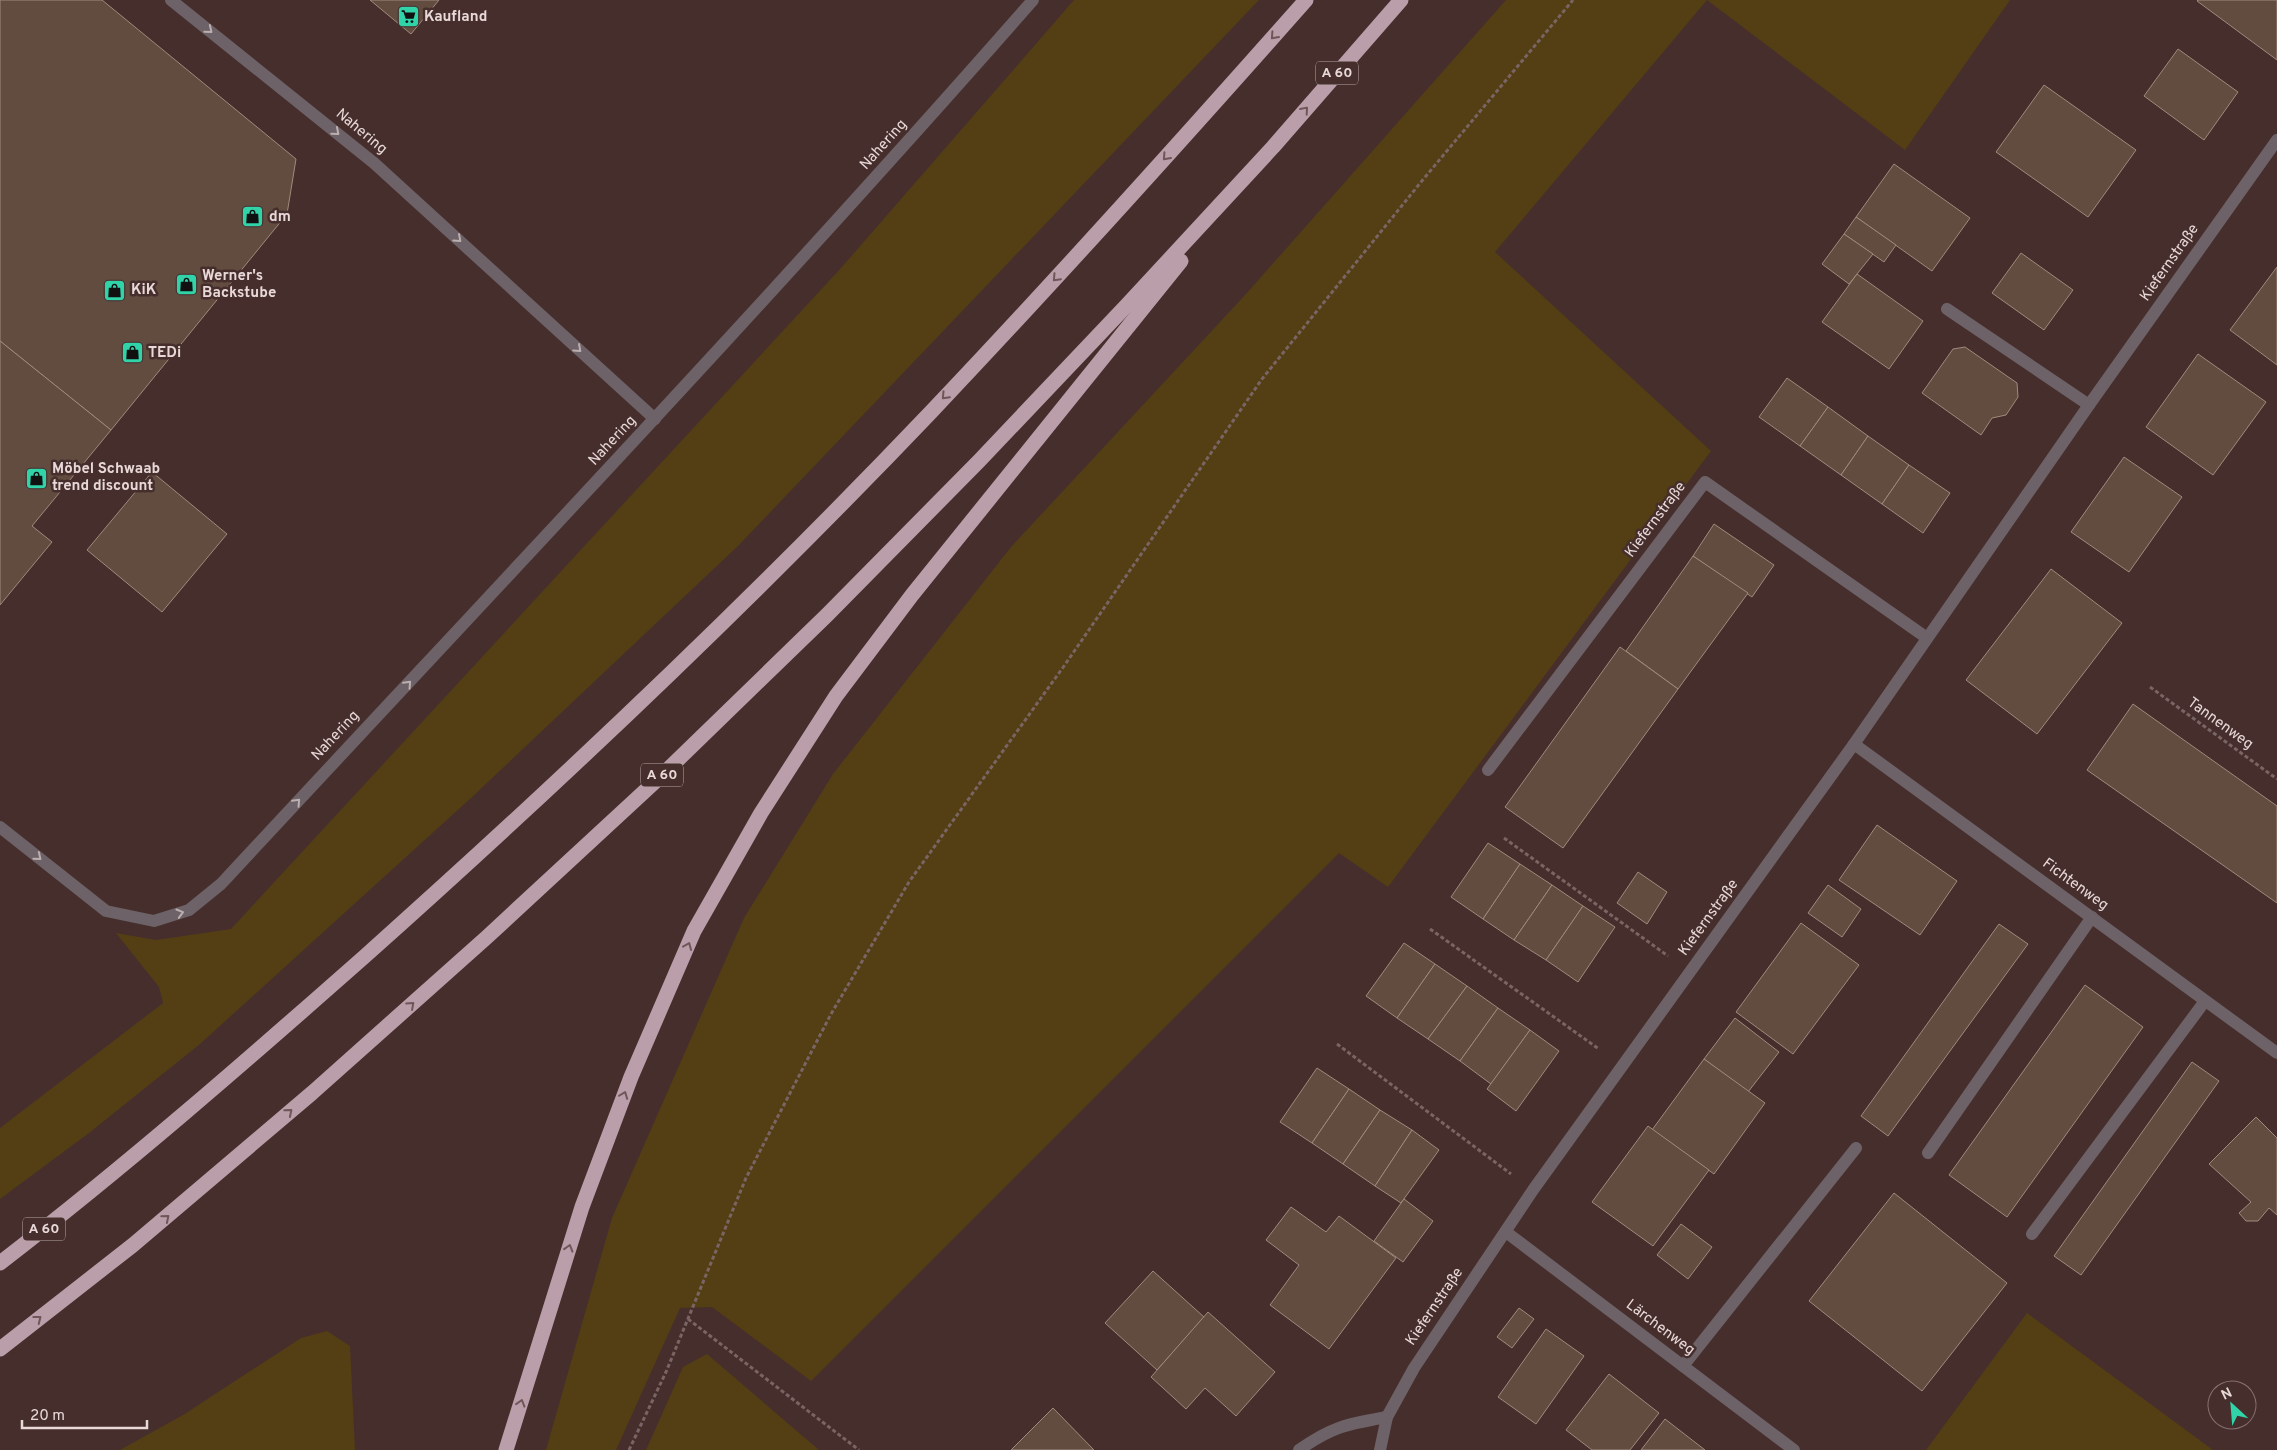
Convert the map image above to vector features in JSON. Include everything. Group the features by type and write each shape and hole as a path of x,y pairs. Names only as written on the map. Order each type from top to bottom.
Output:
{"highway":[{"name":"A 60","path":"0,1263 88,1195 266,1044 440,889 617,724 777,568 929,414 1083,249 1306,0"},
{"name":"A 60","path":"0,1349 133,1245 312,1093 487,937 659,778 827,615 979,461 1273,147 1401,0"},
{"path":"506,1450 582,1207 631,1078 694,931 761,813 836,696 912,595 1273,147"}],"street":[{"name":"Nahering","path":"171,0 374,163 655,419"},
{"name":"Nahering","path":"0,827 106,911 154,921 189,910 221,884 655,419 909,141 1032,0"},
{"name":"Kiefernstraße","path":"1380,1450 1387,1417 1414,1368 1533,1190 1854,744 2088,405 2277,140"},
{"path":"1947,309 2088,405"},
{"name":"Kiefernstraße","path":"1488,770 1705,482 1927,638"},
{"name":"Fichtenweg","path":"1854,744 2277,1053"},
{"path":"1928,1153 2092,917"},
{"path":"2032,1234 2205,1001"},
{"path":"1683,1366 1856,1148"},
{"name":"Lärchenweg","path":"1506,1232 1794,1450"},
{"path":"1300,1450 1320,1435 1343,1425 1387,1417"}],"path":[{"path":"629,1450 688,1319 746,1178 831,1014 909,882 1064,666 1262,379 1421,182 1573,0"},
{"name":"Tannenweg","path":"2150,688 2277,780"},
{"name":"Kiefernstraße","path":"1504,838 1691,972"},
{"path":"1430,929 1622,1066"},
{"path":"1337,1044 1533,1190"},
{"path":"688,1319 859,1450"}],"shaded area":[{"path":"1074,0 1259,0 738,546 471,798 200,1044 89,1133 0,1199 0,1128 163,1003 159,987 116,933 156,940 231,929 841,268"},
{"path":"1506,0 1707,0 1495,252 1711,451 1388,887 1339,853 811,1381 712,1307 680,1308 616,1450 546,1450 612,1218 744,918 833,774 1011,547 1246,294"},
{"path":"1707,0 2010,0 1905,150"},
{"path":"2027,1313 2213,1450 1926,1450"},
{"path":"327,1331 350,1346 355,1450 120,1450 183,1415 301,1338"},
{"path":"707,1354 819,1450 646,1450 683,1367"}],"building":[{"path":"0,0 102,0 296,159 287,214 111,430 0,341"},
{"name":"Kaufland","path":"370,0 439,0 411,34"},
{"path":"2277,0 2277,60 2197,1"},
{"path":"2178,49 2238,92 2204,140 2144,96"},
{"path":"2044,85 2136,150 2088,217 1996,152"},
{"path":"1894,164 1970,218 1932,271 1856,217"},
{"path":"1856,217 1896,245 1884,262 1844,234"},
{"path":"1844,234 1873,254 1849,284 1822,264"},
{"path":"2021,253 2073,290 2044,330 1992,293"},
{"path":"2277,267 2277,365 2230,330"},
{"path":"1857,274 1923,321 1889,369 1822,322"},
{"name":"Möbel Schwaab trend discount","path":"0,341 111,430 32,526 52,542 0,605"},
{"path":"1965,347 2017,383 2018,397 2006,415 1992,418 1981,435 1922,393 1953,349"},
{"path":"2198,354 2266,402 2213,475 2146,427"},
{"path":"1787,378 1828,407 1800,446 1759,417"},
{"path":"1828,407 1868,436 1841,475 1800,446"},
{"path":"1868,436 1909,465 1882,504 1841,475"},
{"path":"2124,457 2182,497 2129,572 2071,532"},
{"path":"1909,465 1950,493 1923,533 1882,504"},
{"path":"152,472 227,534 162,612 87,550"},
{"path":"1714,524 1774,565 1752,597 1693,556"},
{"path":"1693,556 1748,593 1678,689 1626,651"},
{"path":"2051,569 2122,623 2037,734 1966,680"},
{"path":"1620,647 1678,689 1563,848 1505,807"},
{"path":"2133,704 2277,806 2277,903 2087,770"},
{"path":"1877,825 1957,881 1920,935 1839,880"},
{"path":"1488,843 1520,864 1483,919 1451,897"},
{"path":"1520,864 1552,885 1514,940 1483,919"},
{"path":"1638,872 1667,892 1647,924 1617,903"},
{"path":"1552,885 1583,906 1546,960 1514,940"},
{"path":"1828,885 1861,909 1842,937 1808,913"},
{"path":"1583,906 1615,927 1578,982 1546,960"},
{"path":"1801,923 1859,965 1793,1054 1736,1012"},
{"path":"1999,924 2028,944 1888,1136 1861,1116"},
{"path":"1404,943 1435,964 1397,1018 1366,996"},
{"path":"1435,964 1467,986 1428,1039 1397,1018"},
{"path":"2085,985 2143,1027 2007,1217 1949,1175"},
{"path":"1467,986 1498,1008 1460,1061 1428,1039"},
{"path":"1498,1008 1530,1030 1491,1084 1460,1061"},
{"path":"1735,1018 1779,1052 1748,1092 1704,1059"},
{"path":"1530,1030 1559,1051 1516,1111 1487,1089"},
{"path":"1704,1059 1765,1103 1714,1174 1652,1130"},
{"path":"2192,1062 2219,1081 2081,1275 2054,1256"},
{"path":"1317,1068 1349,1089 1312,1143 1280,1122"},
{"path":"1349,1089 1380,1110 1343,1164 1312,1143"},
{"path":"1380,1110 1412,1130 1375,1186 1343,1164"},
{"path":"2256,1117 2277,1138 2277,1215 2269,1208 2258,1221 2246,1221 2239,1213 2251,1202 2209,1164"},
{"path":"1648,1126 1709,1170 1653,1246 1592,1202"},
{"path":"1412,1130 1439,1150 1401,1203 1375,1186"},
{"path":"1894,1193 2007,1283 1922,1391 1809,1301"},
{"path":"1404,1199 1433,1221 1403,1262 1374,1241"},
{"path":"1291,1207 1326,1232 1339,1216 1396,1258 1329,1349 1270,1305 1299,1265 1266,1240"},
{"path":"1681,1224 1712,1247 1688,1279 1657,1255"},
{"path":"1153,1271 1204,1317 1157,1370 1105,1323"},
{"path":"1519,1308 1534,1319 1512,1348 1497,1337"},
{"path":"1208,1312 1275,1372 1236,1416 1205,1388 1186,1409 1151,1377"},
{"path":"1546,1329 1584,1356 1536,1424 1498,1397"},
{"path":"1609,1374 1659,1413 1630,1450 1592,1450 1566,1430"},
{"path":"1053,1408 1094,1450 1011,1450"},
{"path":"1665,1419 1705,1450 1641,1450"}],"place":[{"name":"Kaufland","path":"408,17"},
{"name":"dm","path":"253,217"},
{"name":"Werner's Backstube","path":"186,285"},
{"name":"KiK","path":"115,290"},
{"name":"TEDi","path":"132,353"},
{"name":"Möbel Schwaab trend discount","path":"36,478"}]}
